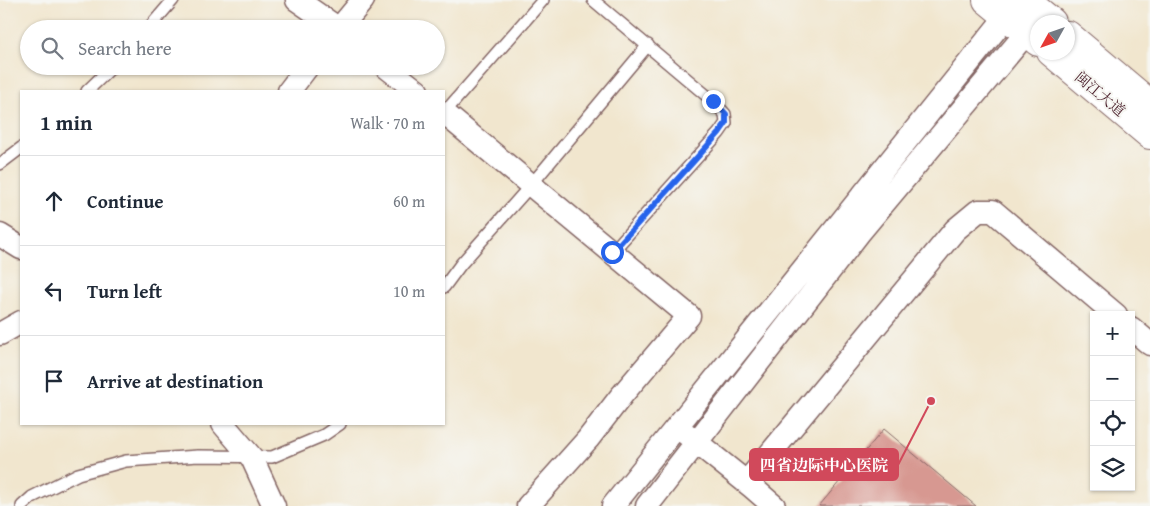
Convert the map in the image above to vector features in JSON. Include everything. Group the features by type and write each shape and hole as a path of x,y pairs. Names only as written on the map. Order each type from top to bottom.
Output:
{"street":[{"path":"297,0 326,20"},
{"path":"346,20 362,0"},
{"path":"613,506 677,426 1026,13"},
{"path":"648,506 1026,13"},
{"name":"闽江大道","path":"1075,41 1150,104"},
{"name":"闽江大道","path":"1061,60 1150,135"},
{"path":"290,90 301,75"},
{"path":"396,75 415,90"},
{"path":"445,114 689,316 622,395 588,439 528,506"},
{"path":"752,487 750,478 955,230 978,211 993,211 1111,311"},
{"path":"0,235 20,247"},
{"path":"0,334 20,323"},
{"path":"1135,331 1150,344"},
{"path":"224,425 252,458 274,506"},
{"path":"677,426 774,506"}],"lane":[{"path":"156,20 173,0"},
{"path":"445,112 543,0"},
{"path":"593,0 648,45 726,114 726,123 719,133 612,252"},
{"path":"445,286 461,264 531,185 648,45"},
{"path":"88,90 104,75"},
{"path":"0,164 20,149"},
{"path":"22,506 32,497 78,474 126,460 198,456 272,457 324,435 339,425"}],"building":[{"path":"884,429 976,506 819,506"}],"place":[{"name":"四省边际中心医院","path":"931,401"}],"route":[{"path":"612,252 726,123 726,114 713,101"}]}
